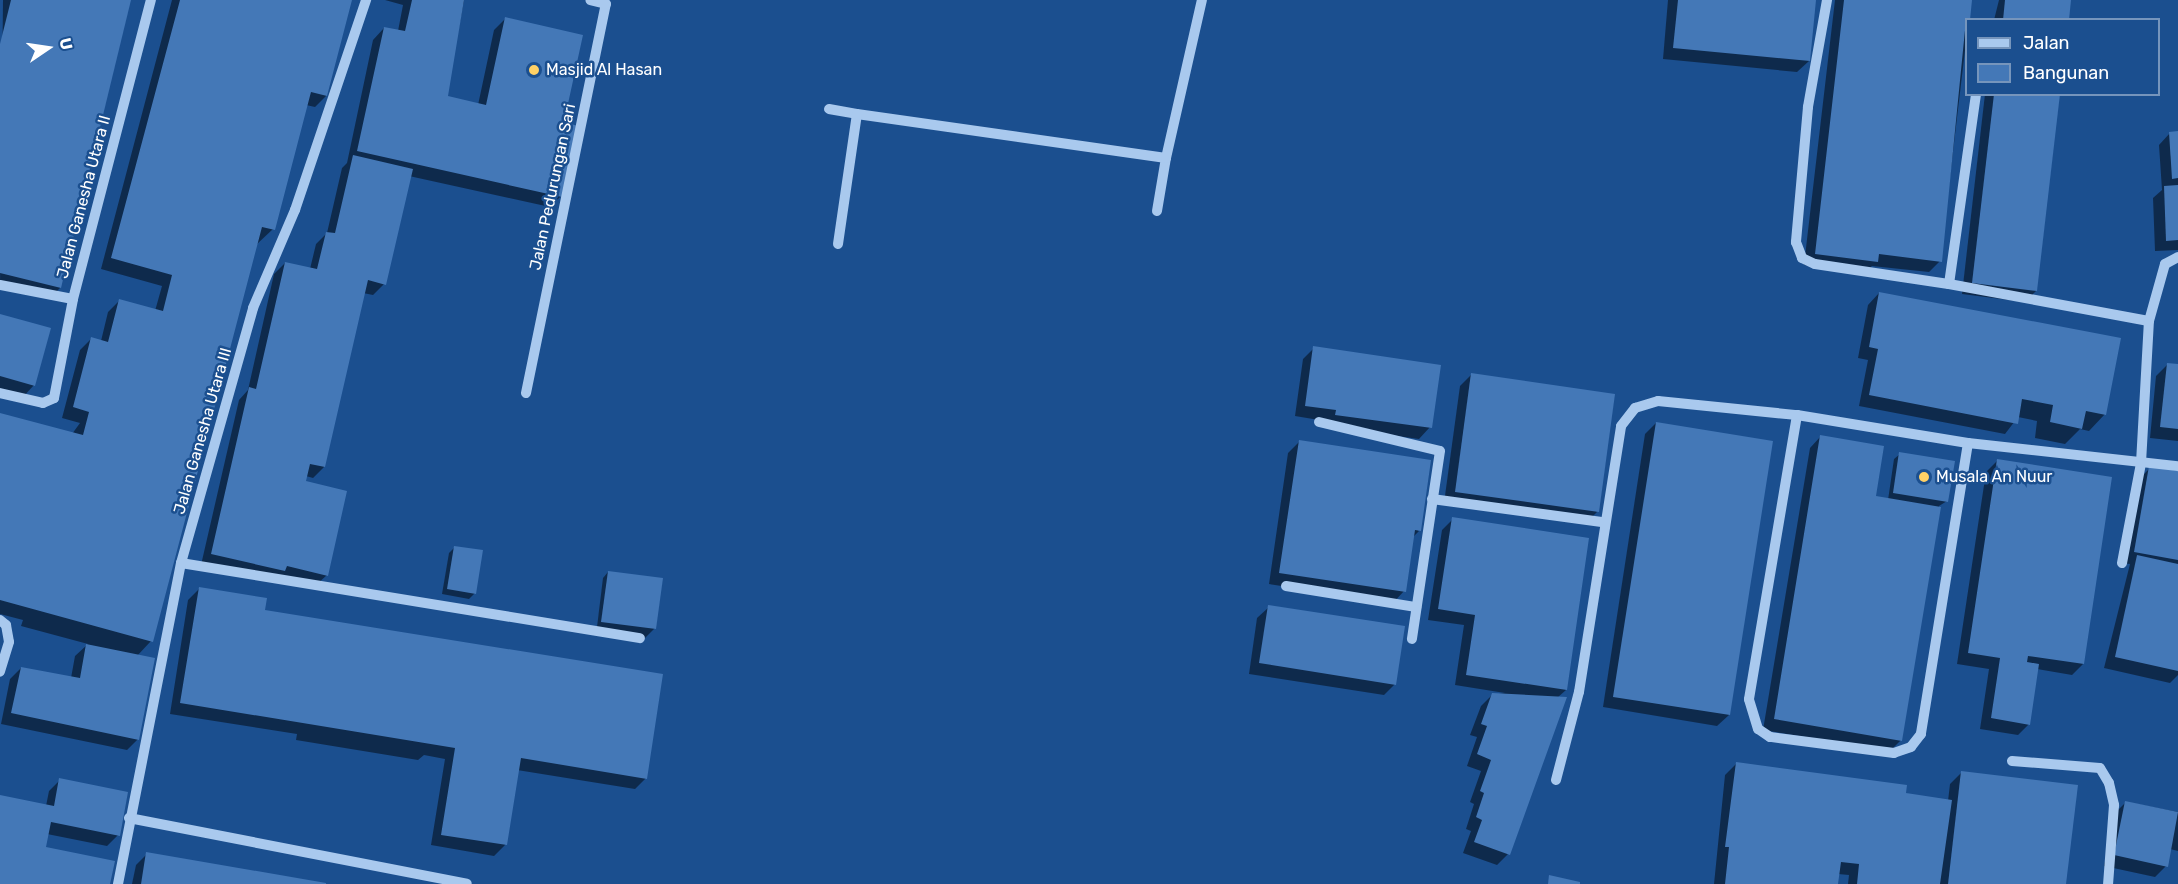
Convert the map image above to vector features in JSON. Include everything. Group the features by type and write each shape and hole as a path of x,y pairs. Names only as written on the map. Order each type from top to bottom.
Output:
{"street":[{"name":"Jalan Ganesha Utara II","path":"0,393 50,402 73,298 151,0"},
{"name":"Jalan Ganesha Utara III","path":"118,884 129,818 182,563 253,308 295,210 366,0"},
{"name":"Jalan Pedurungan Sari","path":"526,393 607,2 590,0"},
{"path":"1157,211 1166,158 1202,0"},
{"path":"1827,0 1807,118 1796,242 1802,258 1815,264 1949,284 2149,321"},
{"path":"1949,284 1976,96"},
{"path":"829,109 1166,158"},
{"path":"838,244 857,114"},
{"path":"2122,563 2141,462 2149,321 2165,264 2178,257"},
{"path":"0,285 73,298"},
{"path":"1556,780 1579,692 1603,522 1620,426 1635,408 1658,401 1797,416 1968,443 2178,466"},
{"path":"1797,416 1749,699 1758,729 1770,737 1894,753 1911,747 1921,734 1968,443"},
{"path":"1319,422 1440,451 1412,639"},
{"path":"1432,499 1603,522"},
{"path":"182,563 639,638"},
{"path":"1286,586 1416,607"},
{"path":"0,620 6,625 9,642 0,672"},
{"path":"2012,761 2100,768 2114,805 2108,884"},
{"path":"129,818 467,884"}],"building":[{"path":"11,0 131,0 61,288 0,273 0,44"},
{"path":"180,0 352,0 327,96 311,92 275,230 262,227 153,642 0,600 0,413 83,435 89,412 73,407 91,337 108,342 119,299 163,311 172,275 111,258"},
{"path":"412,0 464,0 448,96 486,105 505,17 583,35 564,122 578,126 562,197 357,151 384,27 405,31"},
{"path":"1678,0 1816,0 1810,61 1673,48"},
{"path":"1844,0 1972,0 1970,18 1965,18 1942,262 1879,254 1878,262 1815,254"},
{"path":"2005,0 2071,0 2069,18 2003,18"},
{"path":"1994,96 2060,96 2037,291 1972,283"},
{"path":"2178,131 2178,178 2172,179 2169,132"},
{"path":"353,155 413,169 386,285 368,280 325,467 310,464 306,481 347,491 328,576 287,566 285,571 211,554 249,387 256,389 285,262 317,269 326,232 335,233"},
{"path":"2178,185 2178,240 2166,241 2164,186"},
{"path":"1879,292 2121,338 2106,415 2086,411 2082,429 2050,422 2053,405 2022,399 2018,424 1869,395 1878,349 1869,347"},
{"path":"0,314 51,328 35,386 0,376"},
{"path":"1313,346 1441,365 1432,428 1335,415 1336,410 1305,406"},
{"path":"2167,363 2178,364 2178,429 2160,427"},
{"path":"1471,373 1615,394 1599,512 1455,492"},
{"path":"1656,422 1773,441 1730,715 1613,697"},
{"path":"1820,435 1884,446 1876,496 1941,507 1902,741 1774,719"},
{"path":"1299,440 1431,460 1421,531 1415,530 1406,592 1279,573"},
{"name":"Musala An Nuur","path":"1899,452 1955,461 1948,502 1893,493"},
{"path":"1997,459 2112,477 2084,664 2028,656 2027,662 2039,664 2030,725 1991,718 2000,658 1968,653"},
{"path":"2149,466 2178,471 2178,560 2134,552"},
{"path":"1452,517 1589,538 1567,690 1466,675 1475,615 1438,609"},
{"path":"454,546 483,550 476,594 447,589"},
{"path":"2137,555 2178,564 2178,671 2115,657"},
{"path":"608,571 663,578 656,629 601,622"},
{"path":"199,587 267,598 265,610 663,674 647,779 521,758 507,845 441,835 455,748 180,703"},
{"path":"1268,605 1405,626 1396,685 1259,663"},
{"path":"86,644 155,658 139,740 11,713 21,667 80,678"},
{"path":"1492,693 1567,697 1510,855 1474,842 1482,820 1476,817 1484,793 1480,791 1491,760 1477,754 1487,726 1481,724"},
{"path":"1736,762 1907,785 1906,793 1952,800 1940,884 1857,884 1859,864 1841,862 1838,884 1725,884 1729,847 1725,847"},
{"path":"1961,771 2078,785 2066,884 1948,884"},
{"path":"59,778 128,792 120,836 51,822 46,847 115,861 110,884 0,884 0,795 54,806"},
{"path":"2125,801 2178,812 2168,867 2114,855"},
{"path":"146,852 326,883 326,884 141,884"},
{"path":"1549,875 1580,882 1580,884 1548,884"}],"place":[{"name":"Masjid Al Hasan","path":"534,70"},
{"name":"Musala An Nuur","path":"1924,477"}]}
